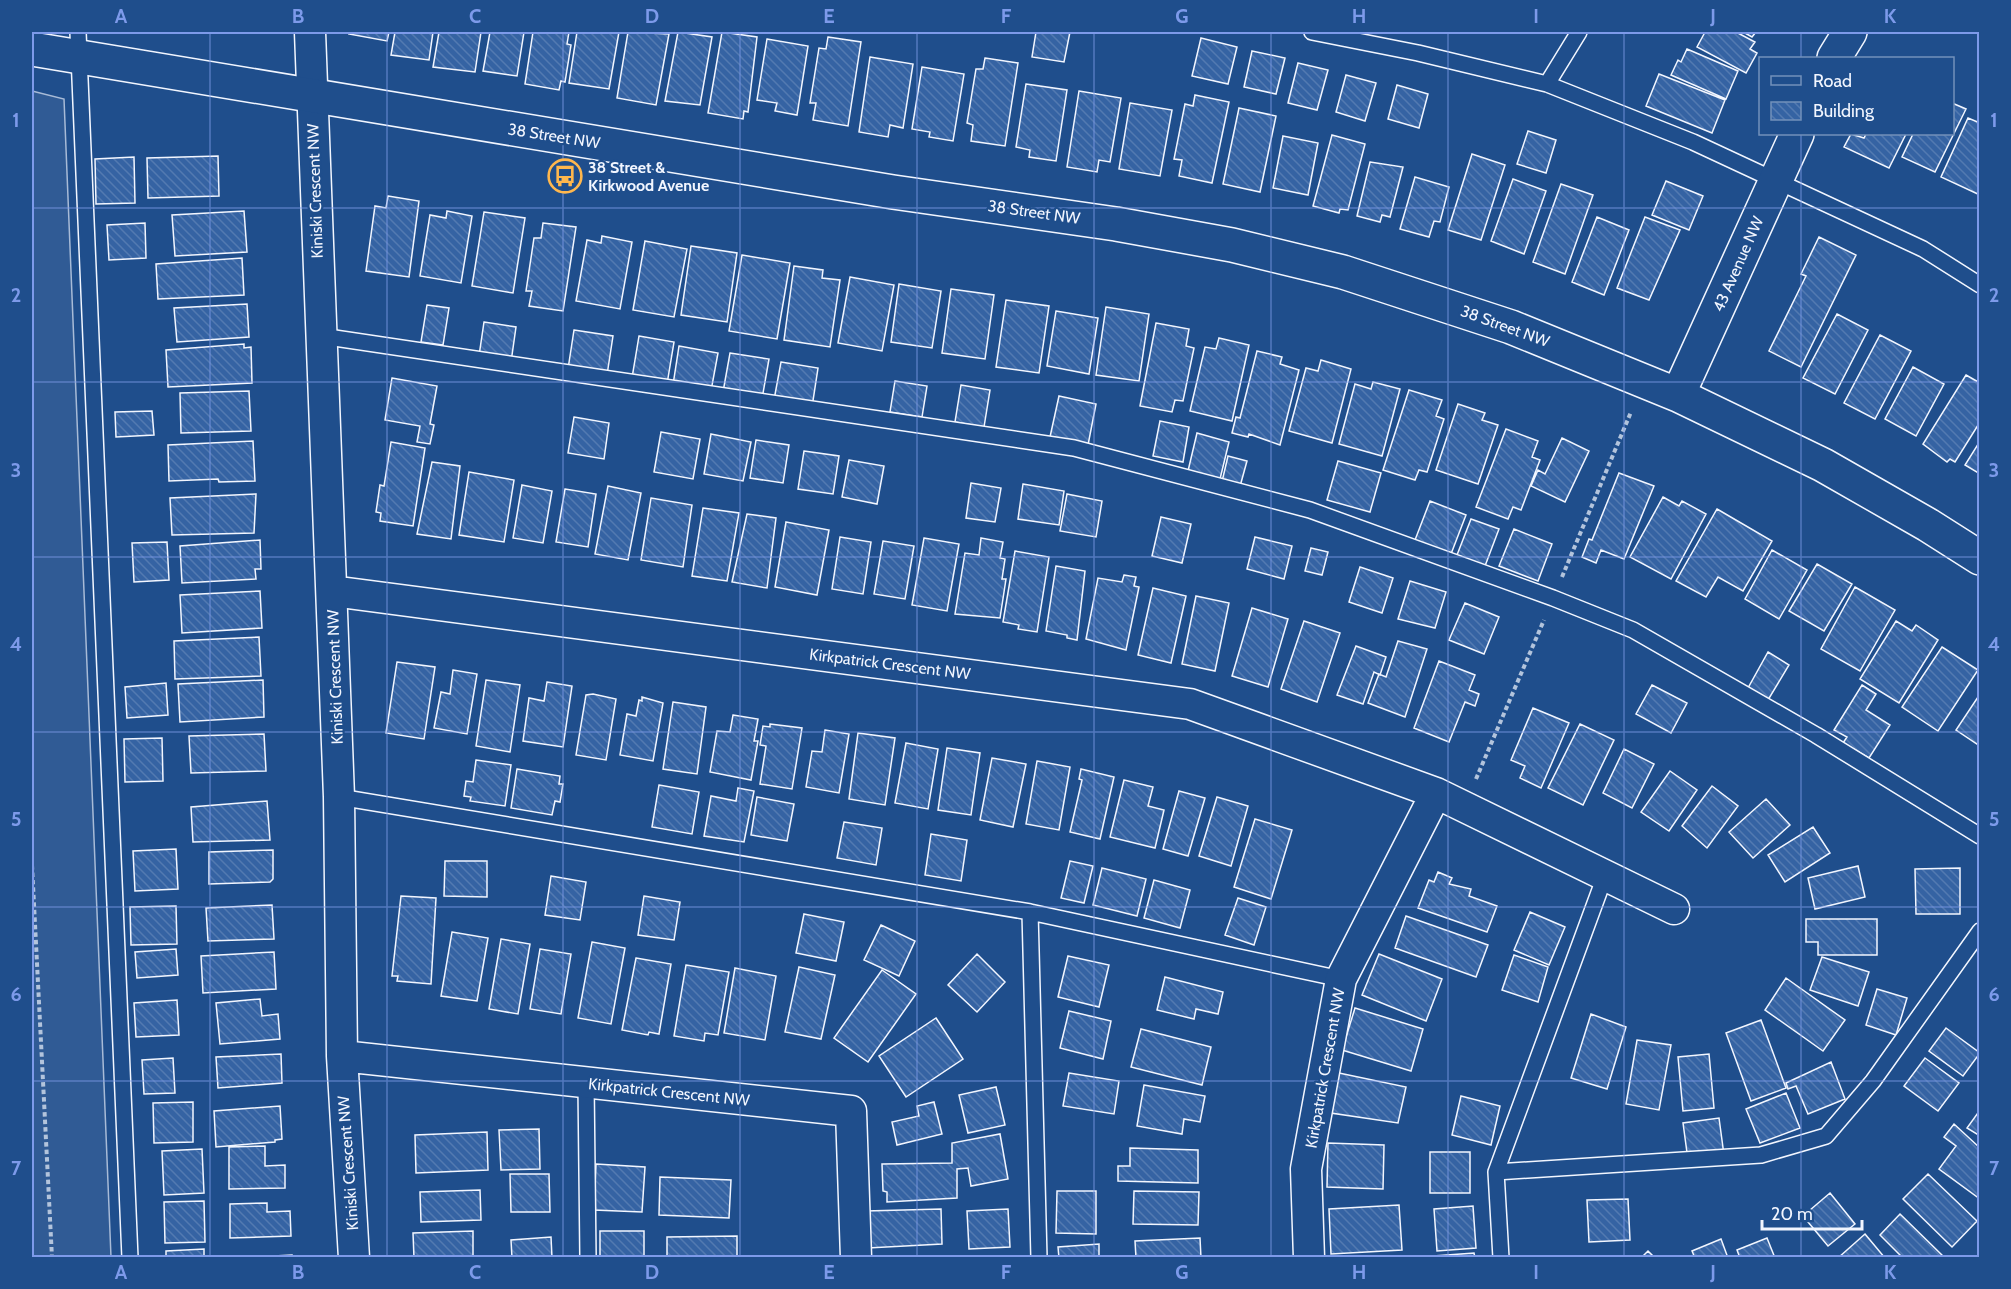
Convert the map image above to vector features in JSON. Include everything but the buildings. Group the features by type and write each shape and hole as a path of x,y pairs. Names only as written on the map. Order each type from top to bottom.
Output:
{"street":[{"name":"Kiniski Crescent NW","path":"310,32 339,797 342,1056 354,1257"},
{"path":"1835,57 1850,32"},
{"name":"38 Street NW","path":"32,49 78,44 311,96 893,192 1116,224 1232,245 1343,272 1511,327 1678,395 1823,465 1928,525 1980,558"},
{"name":"43 Avenue NW","path":"1678,395 1797,135"},
{"name":"Kirkpatrick Crescent NW","path":"332,591 1190,704 1436,793 1674,909"},
{"name":"Kirkpatrick Crescent NW","path":"1309,1257 1306,1169 1341,979 1436,793"},
{"name":"Kirkpatrick Crescent NW","path":"342,1056 851,1112 856,1257"}],"lane":[{"path":"1312,32 1418,53 1547,84 1693,142 1923,249 1980,285"},
{"path":"1547,84 1579,32"},
{"path":"78,44 130,1257"},
{"path":"321,336 1074,448 1310,510 1553,598 1633,630 1816,735 1980,836"},
{"path":"339,797 1030,912 1341,979"},
{"path":"1501,1257 1496,1172 1605,876"},
{"path":"1030,912 1039,1257"},
{"path":"1496,1172 1761,1155 1826,1136 1873,1080 1980,931"},
{"path":"586,1083 588,1257"}],"path":[{"path":"32,865 52,1257"}],"shaded area":[{"path":"32,91 64,99 111,1257 32,1257"}],"place":[{"name":"38 Street & Kirkwood Avenue","path":"565,176"}]}
